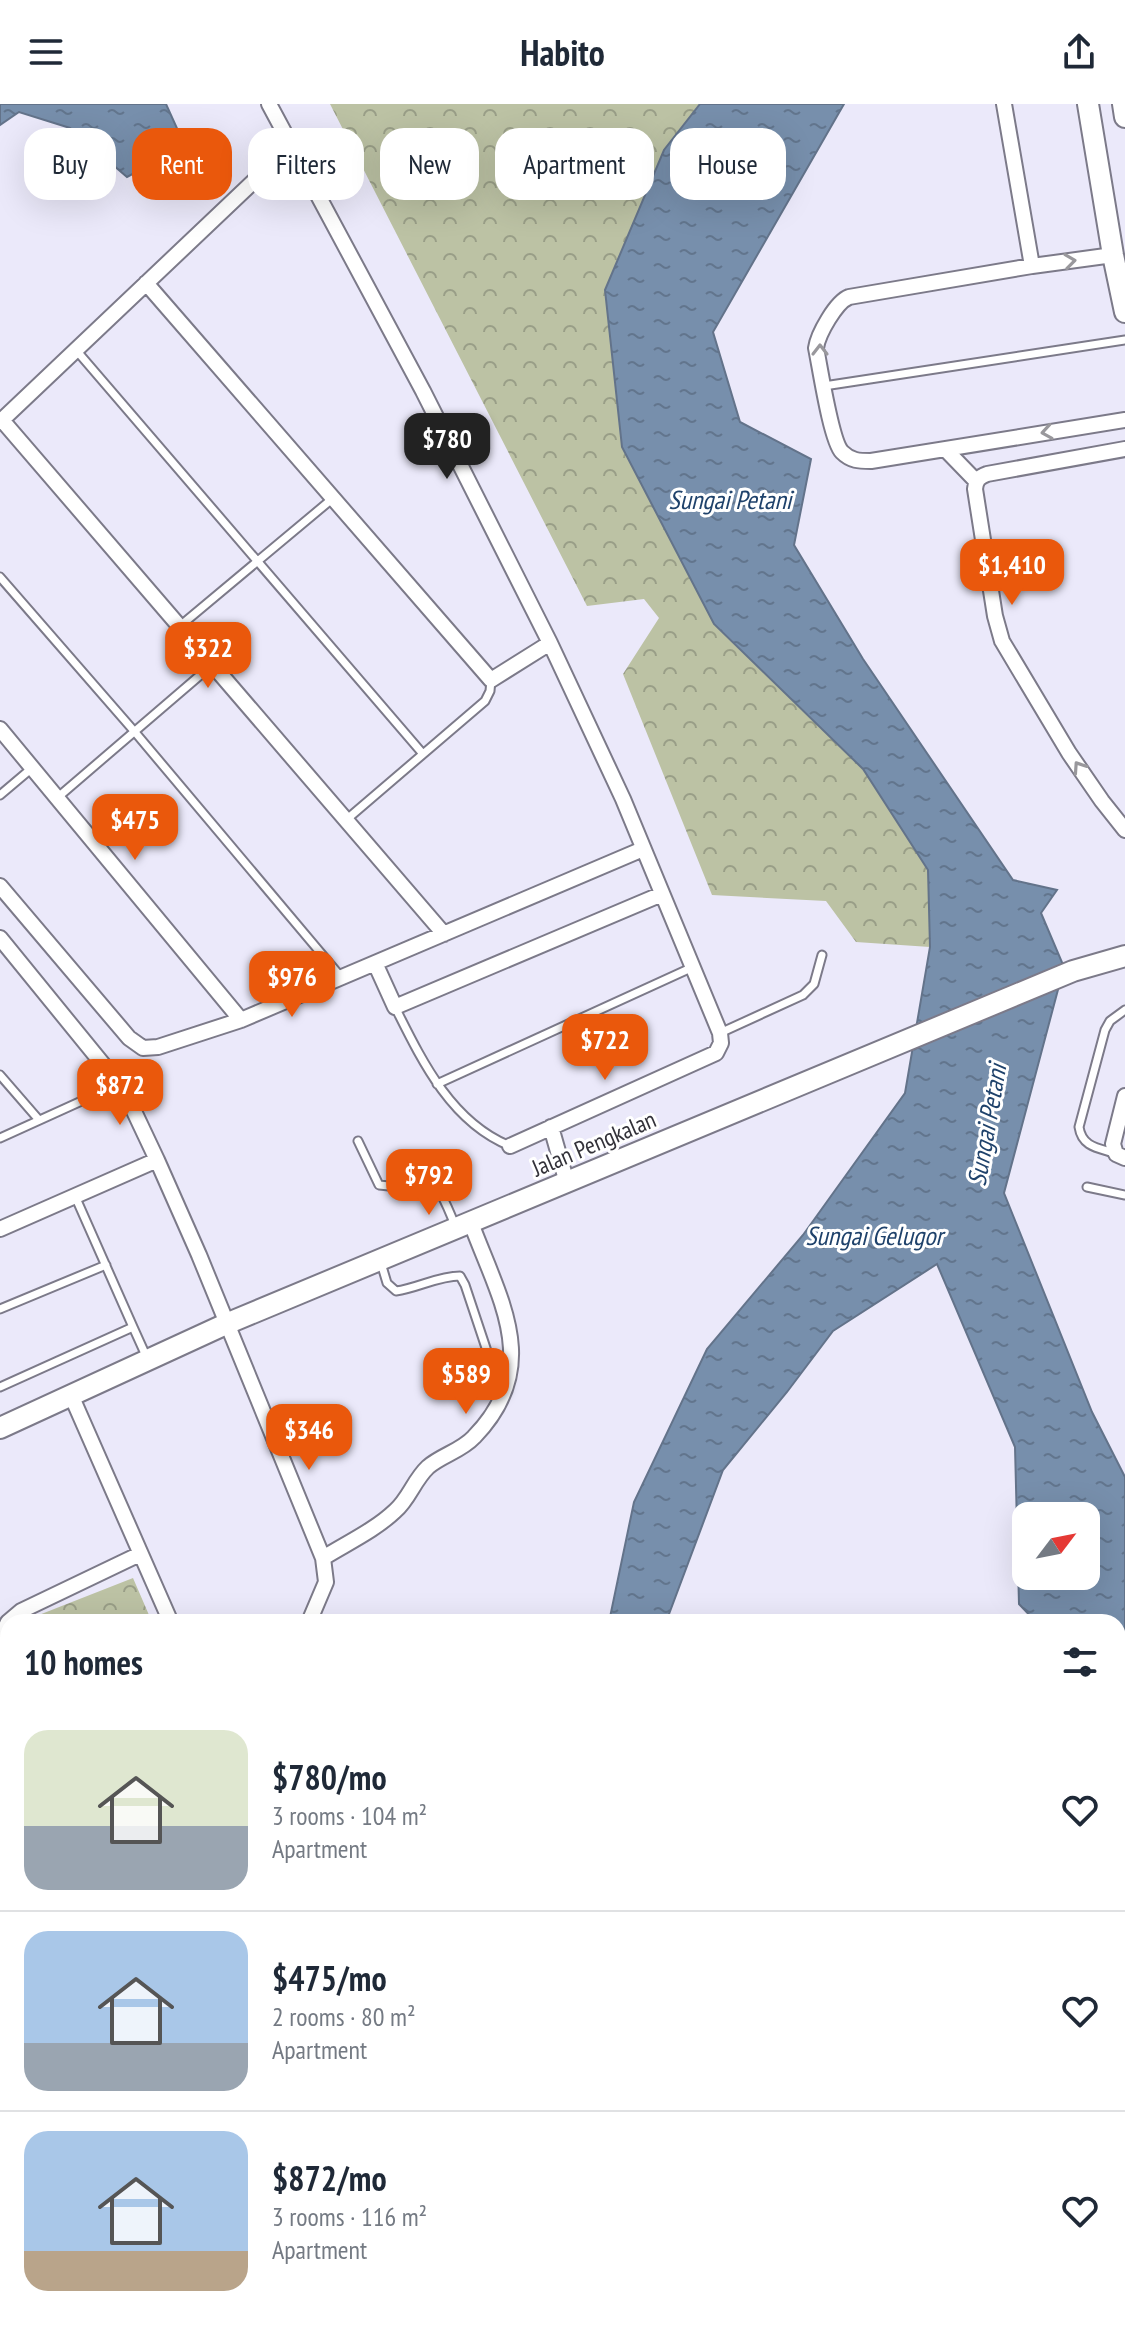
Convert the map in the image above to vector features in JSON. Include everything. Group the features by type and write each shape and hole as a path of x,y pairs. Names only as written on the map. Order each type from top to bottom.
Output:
{"main road":[{"path":"1088,104 1125,312"},
{"path":"1123,104 1125,117"},
{"name":"Jalan Pengkalan","path":"2,1423 226,1324 1073,971 1125,956"}],"street":[{"path":"269,104 282,128"},
{"path":"1004,104 1032,266"},
{"path":"248,187 1,421 444,934"},
{"path":"321,200 430,405 596,739 720,1033 721,1043 716,1053 510,1146"},
{"path":"1113,255 849,297 841,301 816,348 837,445 851,459 871,461 1125,419"},
{"path":"146,283 491,680 550,643"},
{"path":"945,449 976,481"},
{"path":"1125,449 987,474 980,476 975,489 995,616 1002,641 1069,753 1125,830"},
{"path":"0,729 241,1020"},
{"path":"0,886 129,1038 143,1048 158,1047 241,1020 643,849"},
{"path":"375,963 395,1007 662,894"},
{"path":"0,938 119,1084 157,1160 323,1558 326,1582 312,1614"},
{"path":"1120,1156 1113,1144 1125,1096"},
{"path":"551,1127 567,1183"},
{"path":"0,1229 157,1160"},
{"path":"323,1558 394,1512 427,1468 472,1439 496,1410 506,1388 512,1351 505,1315 464,1226"},
{"path":"71,1395 167,1614"},
{"path":"17,1614 140,1554"}],"lane":[{"path":"824,386 1125,340"},
{"path":"76,350 423,754"},
{"path":"179,626 332,499"},
{"path":"0,577 341,977"},
{"path":"57,798 212,665"},
{"path":"346,820 485,701 491,680"},
{"path":"0,795 32,768"},
{"path":"720,1033 803,995 814,984 822,955"},
{"path":"437,1084 693,967"},
{"path":"395,1007 437,1084 474,1127 510,1146"},
{"path":"1120,1156 1089,1145 1081,1136 1079,1127 1105,1030 1110,1021 1125,1010"},
{"path":"0,1075 39,1120"},
{"path":"0,1138 119,1084"},
{"path":"358,1141 379,1185 389,1186 421,1174 430,1178 464,1226"},
{"path":"1087,1187 1125,1195"},
{"path":"75,1196 148,1360"},
{"path":"380,1261 387,1283 396,1291 449,1276 460,1276 488,1354"},
{"path":"0,1309 106,1265"},
{"path":"0,1387 133,1327"}],"green space":[{"path":"330,104 700,104 681,128 670,128 670,142 664,150 714,624 863,769 928,870 930,947 856,942 826,901 712,895 623,674 659,618 644,599 587,606 364,170 364,128 342,128"},
{"path":"133,1578 149,1614 41,1614"}],"water":[{"path":"0,104 166,104 177,128 132,128 132,174 127,177 116,168 116,128 70,128 19,112 0,125"},
{"name":"Sungai Petani","path":"700,104 844,104 713,332 740,422 811,459 794,545 863,659 1013,880 1057,890 1041,913 1064,967 1004,1193 1092,1412 1125,1477 1125,1614 1028,1614 1019,1604 1019,1590 1100,1590 1100,1502 1016,1502 1015,1447 937,1264 833,1331 723,1470 669,1614 611,1614 634,1502 707,1349 803,1235 905,1093 930,947 928,870 863,769 714,624 622,447 605,290 643,200 654,200 654,174 664,150 670,142 670,200 786,200 786,128 681,128"}],"water label":[{"name":"Sungai Gelugor","path":"874,1236"}]}
